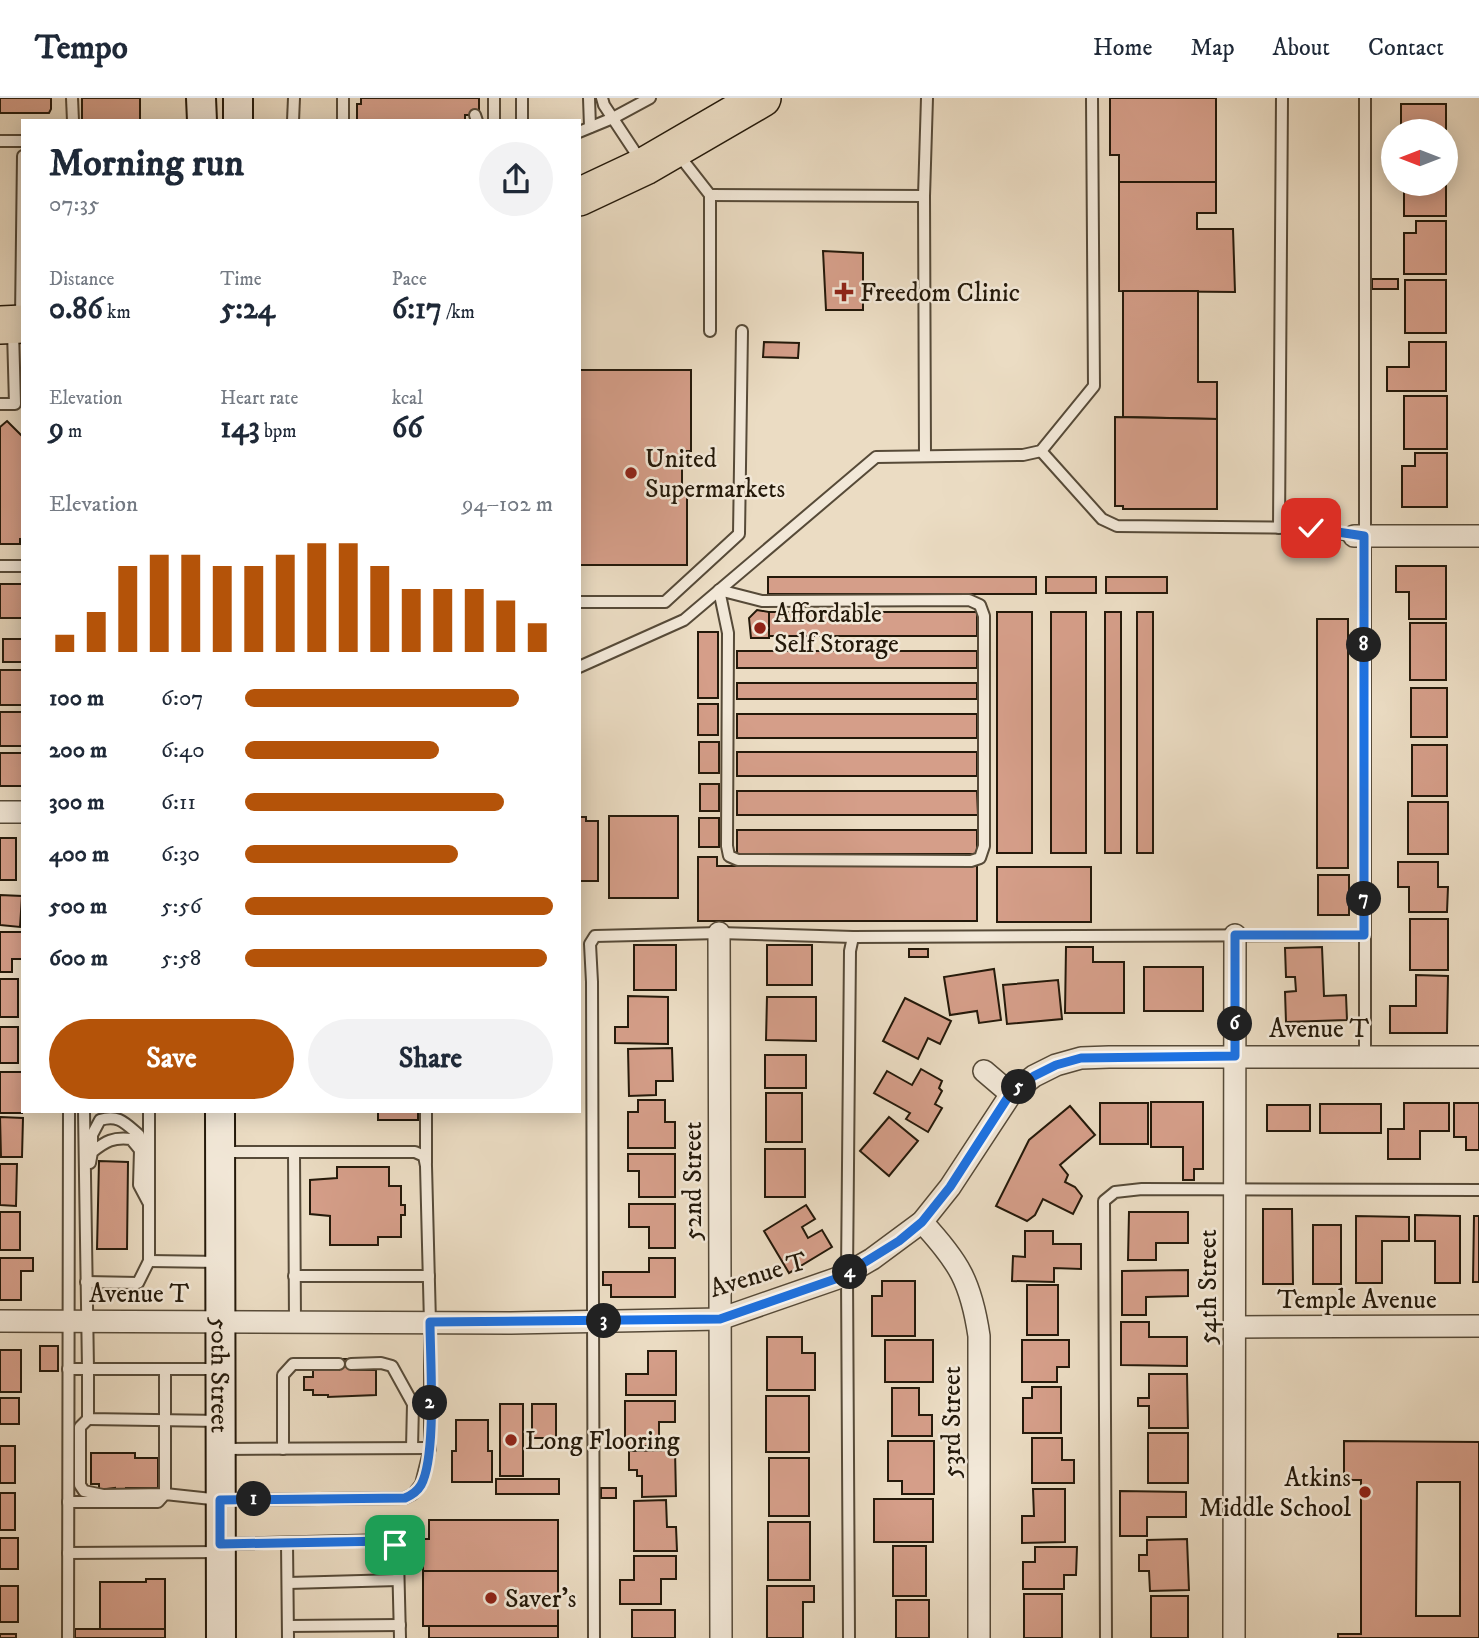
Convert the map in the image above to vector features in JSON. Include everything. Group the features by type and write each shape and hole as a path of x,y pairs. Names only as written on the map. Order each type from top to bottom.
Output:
{"highway":[{"path":"581,196 659,157 748,102"}],"main road":[{"path":"201,98 202,119"},
{"path":"238,98 238,119"},
{"name":"50th Street","path":"220,1113 221,1638"}],"street":[{"path":"1359,536 1479,536"},
{"path":"0,812 21,812"},
{"name":"52nd Street","path":"719,933 720,1638"},
{"name":"54th Street","path":"1234,1638 1235,935"},
{"name":"Avenue T","path":"0,1321 430,1322 720,1319 847,1274 922,1222 950,1187 1010,1094 1034,1076 1056,1065 1081,1058 1479,1056"},
{"path":"984,1071 1010,1094"},
{"name":"53rd Street","path":"922,1222 943,1245 961,1272 974,1302 979,1336 979,1638"},
{"name":"Temple Avenue","path":"1235,1327 1479,1326"}],"lane":[{"path":"72,98 73,119"},
{"path":"293,119 294,98"},
{"path":"343,98 343,119"},
{"path":"494,98 494,119"},
{"path":"522,98 522,119"},
{"path":"589,98 590,127"},
{"path":"602,98 613,118 710,195 924,196"},
{"path":"581,131 650,98"},
{"path":"925,455 924,196 927,98"},
{"path":"581,666 684,620 876,457 1023,455 1041,451 1094,386 1092,98"},
{"path":"1279,528 1282,98"},
{"path":"1364,1056 1359,536 1365,98"},
{"path":"0,141 21,141"},
{"path":"0,404 19,404 14,324 21,193"},
{"path":"710,195 710,331"},
{"path":"581,602 666,602 740,534 742,331"},
{"path":"1041,451 1102,519 1117,526 1311,528 1359,536"},
{"path":"0,566 21,566"},
{"path":"719,590 762,601 969,600 980,605 984,616 984,846 980,858 971,861 738,860 729,856 728,633 719,590"},
{"path":"594,1638 590,944 596,936 719,933 853,937 1364,935"},
{"path":"849,1638 847,1274 850,951 853,937"},
{"path":"69,1113 78,1321 88,1369 88,1419 80,1427 80,1485 84,1491 103,1495 165,1494 220,1500 405,1498 413,1494 421,1484 430,1448 426,1113"},
{"path":"68,1638 68,1369 86,1282 84,1113"},
{"path":"86,1282 138,1283 149,1261 149,1113"},
{"path":"86,1251 91,1235 92,1135 100,1120 120,1118 139,1135 139,1185 149,1204"},
{"path":"92,1152 115,1137 131,1139 140,1150"},
{"path":"220,1152 415,1152 424,1156 426,1166"},
{"path":"294,1152 295,1322"},
{"path":"1106,1638 1104,1201 1115,1192 1142,1189 1479,1190"},
{"path":"149,1261 220,1262"},
{"path":"294,1276 429,1276"},
{"path":"351,1364 381,1363 392,1366 412,1404 412,1448"},
{"path":"283,1448 283,1375 293,1364 339,1364"},
{"path":"68,1369 220,1369"},
{"path":"68,1502 158,1502 165,1494 165,1369"},
{"path":"68,1419 220,1421"},
{"path":"220,1449 430,1448"},
{"path":"68,1553 388,1541 395,1545 400,1638"},
{"path":"287,1543 288,1638"},
{"path":"288,1583 398,1580"},
{"path":"288,1626 400,1625"}],"building":[{"path":"0,98 51,98 51,109 49,113 0,113"},
{"path":"82,98 140,98 140,119 82,119"},
{"path":"361,98 479,98 479,115 465,115 465,119 357,119 357,104 361,104"},
{"path":"1110,98 1216,98 1216,182 1119,182 1119,155 1110,155"},
{"path":"1401,104 1446,104 1446,119 1401,119"},
{"path":"1119,182 1216,182 1216,213 1197,213 1197,229 1233,229 1235,292 1119,291"},
{"path":"1404,196 1446,196 1446,216 1404,216"},
{"path":"1416,221 1446,221 1446,274 1404,274 1404,233 1416,233"},
{"name":"Freedom Clinic","path":"823,251 863,253 863,310 826,310"},
{"path":"1372,279 1398,279 1398,289 1372,289"},
{"path":"1405,280 1446,280 1446,333 1405,333"},
{"path":"1123,291 1198,291 1198,382 1217,382 1217,419 1123,417"},
{"path":"764,342 799,343 798,358 763,357"},
{"path":"1409,342 1446,342 1446,391 1387,391 1387,367 1409,367"},
{"name":"United Supermarkets","path":"581,370 691,370 691,451 682,451 682,495 687,495 687,565 581,565"},
{"path":"1404,396 1447,396 1447,449 1404,449"},
{"path":"1115,417 1217,419 1217,509 1123,509 1123,506 1115,506"},
{"path":"7,421 21,435 20,544 0,544 0,427"},
{"path":"1415,453 1447,453 1447,507 1402,507 1402,466 1415,466"},
{"path":"1396,566 1446,566 1446,619 1409,619 1409,592 1396,592"},
{"path":"768,577 1036,577 1036,594 768,594"},
{"path":"1046,577 1096,577 1096,593 1046,593"},
{"path":"1106,577 1167,577 1167,593 1106,593"},
{"path":"0,584 21,584 21,618 0,618"},
{"name":"Affordable Self Storage","path":"757,610 769,612 769,638 751,638 749,618"},
{"path":"769,612 977,612 977,636 769,636"},
{"path":"997,612 1032,612 1032,853 997,853"},
{"path":"1051,612 1086,612 1086,853 1051,853"},
{"path":"1105,612 1121,612 1121,853 1105,853"},
{"path":"1137,612 1153,612 1153,853 1137,853"},
{"path":"1317,619 1348,619 1348,868 1317,868"},
{"path":"1410,623 1446,623 1446,680 1410,680"},
{"path":"698,632 718,632 718,698 698,698"},
{"path":"3,639 21,639 21,662 3,662"},
{"path":"737,651 977,651 977,668 737,668"},
{"path":"0,670 21,670 21,705 0,705"},
{"path":"737,683 977,683 977,699 737,699"},
{"path":"1411,688 1447,688 1447,737 1411,737"},
{"path":"698,704 718,704 718,735 698,735"},
{"path":"0,712 21,712 21,746 0,746"},
{"path":"737,714 977,714 977,738 737,738"},
{"path":"699,742 719,742 719,773 699,773"},
{"path":"1412,745 1447,745 1447,796 1412,796"},
{"path":"737,752 977,752 977,776 737,776"},
{"path":"0,753 21,753 21,786 0,786"},
{"path":"700,784 719,784 719,811 700,811"},
{"path":"737,791 977,791 978,815 737,815"},
{"path":"1408,802 1448,802 1448,854 1408,854"},
{"path":"609,816 678,816 678,898 609,898"},
{"path":"581,817 586,817 586,821 598,821 598,881 581,881"},
{"path":"699,818 719,818 719,847 699,847"},
{"path":"737,830 977,830 977,854 737,854"},
{"path":"0,838 16,838 16,880 0,880"},
{"path":"698,857 717,857 717,866 977,866 977,921 698,921"},
{"path":"1398,862 1438,862 1438,887 1448,887 1447,912 1409,912 1409,887 1398,887"},
{"path":"997,867 1091,867 1091,922 997,922"},
{"path":"1318,875 1349,875 1349,915 1318,915"},
{"path":"0,895 21,896 20,927 0,925"},
{"path":"1410,919 1448,919 1448,970 1410,970"},
{"path":"0,932 21,932 21,959 12,959 12,972 0,972"},
{"path":"634,945 676,945 676,990 634,990"},
{"path":"767,945 812,945 812,985 767,985"},
{"path":"1066,947 1093,947 1093,962 1124,962 1124,1013 1065,1013"},
{"path":"1322,947 1324,996 1346,995 1347,1020 1286,1022 1285,992 1296,991 1295,977 1286,977 1285,948"},
{"path":"909,949 928,949 928,957 909,957"},
{"path":"1144,967 1203,967 1203,1011 1144,1011"},
{"path":"994,969 1001,1020 979,1023 977,1011 950,1015 944,977"},
{"path":"1416,975 1448,976 1447,1033 1390,1033 1390,1006 1416,1006"},
{"path":"0,979 18,979 18,1017 0,1017"},
{"path":"1058,980 1062,1019 1007,1024 1003,985"},
{"path":"628,996 668,997 668,1044 615,1043 615,1027 628,1027"},
{"path":"767,997 816,997 816,1041 766,1040"},
{"path":"905,998 951,1021 940,1044 928,1038 918,1059 883,1041"},
{"path":"0,1027 18,1027 18,1063 0,1063"},
{"path":"672,1048 673,1081 656,1081 656,1095 629,1096 628,1049"},
{"path":"765,1055 806,1055 806,1088 765,1088"},
{"path":"921,1069 942,1081 939,1088 942,1091 935,1104 942,1108 928,1132 906,1119 910,1113 874,1093 887,1071 912,1085"},
{"path":"0,1072 21,1072 21,1113 0,1113"},
{"path":"766,1093 802,1093 802,1142 766,1142"},
{"path":"638,1100 665,1100 665,1122 675,1122 675,1148 628,1148 628,1112 638,1112"},
{"path":"1151,1102 1203,1102 1203,1169 1194,1169 1194,1180 1183,1180 1183,1147 1151,1147"},
{"path":"1100,1103 1148,1103 1148,1144 1100,1144"},
{"path":"1404,1103 1449,1103 1449,1131 1420,1131 1420,1159 1388,1159 1388,1129 1404,1129"},
{"path":"1454,1103 1479,1103 1479,1150 1466,1150 1466,1137 1454,1137"},
{"path":"1320,1104 1381,1104 1381,1133 1320,1133"},
{"path":"1267,1105 1310,1105 1310,1131 1267,1131"},
{"path":"1070,1106 1095,1135 1060,1165 1068,1175 1065,1182 1075,1187 1082,1196 1073,1214 1043,1199 1035,1215 1027,1221 996,1206 1029,1140"},
{"path":"378,1113 418,1113 418,1120 378,1120"},
{"path":"0,1117 23,1118 22,1157 1,1157"},
{"path":"889,1117 918,1141 889,1176 860,1151"},
{"path":"765,1149 805,1149 805,1197 765,1197"},
{"path":"628,1154 675,1154 675,1197 639,1197 639,1171 628,1171"},
{"path":"99,1161 128,1162 127,1249 97,1249"},
{"path":"0,1164 17,1164 16,1206 0,1205"},
{"path":"337,1167 389,1167 389,1186 401,1186 401,1205 405,1205 405,1215 401,1215 401,1237 378,1237 378,1245 330,1245 330,1216 310,1214 310,1180 337,1178"},
{"path":"629,1204 675,1204 675,1248 649,1248 649,1227 629,1227"},
{"path":"806,1205 815,1219 802,1227 808,1238 822,1230 832,1247 789,1273 764,1231"},
{"path":"1263,1209 1292,1209 1293,1284 1263,1284"},
{"path":"0,1212 20,1212 20,1250 0,1250"},
{"path":"1129,1212 1188,1212 1188,1243 1156,1243 1156,1260 1128,1260"},
{"path":"1415,1215 1460,1216 1460,1283 1435,1283 1435,1241 1415,1241"},
{"path":"1356,1216 1409,1217 1409,1241 1382,1241 1382,1283 1356,1283"},
{"path":"1474,1216 1479,1216 1479,1282 1473,1282"},
{"path":"1313,1225 1341,1225 1341,1284 1313,1284"},
{"path":"1025,1231 1053,1231 1053,1244 1081,1244 1081,1269 1054,1268 1054,1282 1012,1281 1013,1256 1025,1257"},
{"path":"0,1258 33,1258 33,1271 21,1271 21,1300 0,1300"},
{"path":"649,1258 675,1258 675,1297 611,1297 611,1285 603,1285 603,1272 649,1272"},
{"path":"1188,1270 1188,1296 1146,1297 1146,1315 1122,1315 1122,1271"},
{"path":"882,1281 915,1281 915,1336 872,1336 872,1296 882,1296"},
{"path":"1027,1285 1058,1285 1058,1335 1027,1335"},
{"path":"1121,1322 1149,1322 1149,1337 1187,1337 1187,1366 1121,1365"},
{"path":"767,1337 802,1337 802,1353 815,1353 815,1390 767,1390"},
{"path":"885,1340 933,1340 933,1382 885,1382"},
{"path":"1022,1340 1069,1340 1069,1367 1057,1367 1057,1382 1022,1382"},
{"path":"40,1346 58,1346 58,1371 40,1371"},
{"path":"0,1350 21,1350 21,1392 0,1392"},
{"path":"648,1351 676,1351 676,1395 626,1395 626,1374 648,1374"},
{"path":"339,1359 351,1359 351,1370 376,1370 376,1395 328,1397 313,1395 313,1390 304,1390 304,1377 313,1377 313,1370 339,1370"},
{"path":"1149,1374 1187,1374 1188,1428 1149,1428 1149,1406 1138,1406 1138,1398 1149,1398"},
{"path":"1032,1387 1061,1387 1061,1433 1023,1433 1023,1398 1032,1398"},
{"path":"892,1388 919,1388 919,1415 932,1415 932,1436 892,1436"},
{"path":"766,1396 809,1396 809,1452 766,1452"},
{"path":"0,1398 19,1398 19,1424 0,1424"},
{"path":"625,1401 675,1401 675,1422 659,1422 659,1446 625,1446"},
{"name":"Long Flooring","path":"500,1404 523,1404 523,1476 500,1476"},
{"path":"532,1404 556,1404 556,1438 532,1438"},
{"path":"456,1420 488,1420 492,1482 452,1482"},
{"path":"1148,1433 1188,1433 1188,1483 1148,1483"},
{"path":"1032,1438 1062,1438 1062,1460 1074,1460 1074,1483 1032,1483"},
{"path":"888,1441 934,1441 934,1494 902,1494 902,1481 888,1481"},
{"path":"1344,1441 1479,1442 1479,1638 1338,1638 1338,1634 1361,1634 1361,1480 1344,1480","holes":["1417,1482 1460,1482 1460,1616 1416,1616"]},
{"path":"0,1446 15,1446 15,1483 0,1483"},
{"path":"675,1450 676,1496 642,1497 642,1476 637,1476 637,1470 629,1470 629,1451"},
{"path":"91,1453 135,1453 135,1458 158,1458 158,1488 99,1490 99,1484 91,1484"},
{"path":"769,1458 809,1458 809,1516 769,1516"},
{"path":"496,1479 559,1479 559,1494 496,1494"},
{"path":"601,1488 616,1488 616,1498 601,1498"},
{"path":"1033,1489 1065,1489 1065,1542 1022,1543 1022,1516 1034,1516"},
{"path":"1120,1491 1186,1492 1186,1517 1147,1517 1147,1536 1120,1536"},
{"path":"0,1493 15,1493 15,1530 0,1530"},
{"path":"874,1499 933,1499 933,1542 874,1542"},
{"path":"666,1500 667,1527 676,1527 677,1551 634,1551 634,1501"},
{"path":"429,1520 558,1520 558,1571 423,1571 423,1539 429,1539"},
{"path":"768,1522 810,1522 810,1580 768,1580"},
{"path":"0,1538 18,1538 18,1569 0,1569"},
{"path":"1187,1539 1189,1590 1150,1591 1149,1571 1139,1571 1139,1555 1147,1555 1147,1540"},
{"path":"893,1546 926,1546 926,1596 893,1596"},
{"path":"1035,1547 1077,1547 1076,1575 1064,1575 1064,1589 1023,1589 1023,1562 1035,1562"},
{"path":"634,1556 676,1556 676,1579 661,1579 661,1604 620,1604 620,1580 634,1580"},
{"name":"Saver's","path":"423,1571 558,1571 558,1626 423,1626"},
{"path":"146,1579 165,1579 165,1629 100,1629 100,1582 146,1582"},
{"path":"0,1586 18,1586 18,1622 0,1622"},
{"path":"767,1586 814,1586 814,1602 803,1602 803,1638 767,1638"},
{"path":"1024,1594 1062,1594 1062,1638 1024,1638"},
{"path":"1151,1596 1188,1596 1188,1638 1151,1638"},
{"path":"896,1600 929,1600 929,1638 896,1638"},
{"path":"632,1610 675,1610 675,1638 632,1638"},
{"path":"429,1626 558,1626 558,1638 429,1638"},
{"path":"75,1629 165,1629 165,1638 75,1638"},
{"path":"0,1634 16,1634 16,1638 0,1638"}],"place":[{"name":"Freedom Clinic","path":"844,292"},
{"name":"United Supermarkets","path":"631,473"},
{"name":"Affordable Self Storage","path":"760,628"},
{"name":"Long Flooring","path":"511,1440"},
{"name":"Atkins Middle School","path":"1365,1492"},
{"name":"Saver's","path":"491,1598"}],"route":[{"path":"395,1545 388,1541 220,1544 220,1500 405,1498 413,1494 421,1484 430,1448 430,1322 720,1319 841,1277 899,1241 922,1222 950,1187 1010,1094 1034,1076 1056,1065 1081,1058 1235,1056 1235,935 1364,935 1364,536 1311,528"}]}
